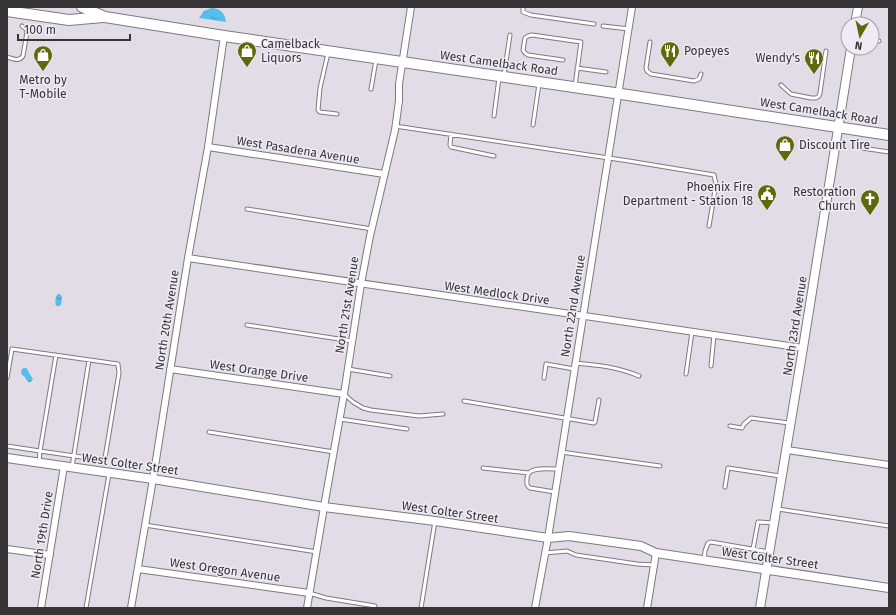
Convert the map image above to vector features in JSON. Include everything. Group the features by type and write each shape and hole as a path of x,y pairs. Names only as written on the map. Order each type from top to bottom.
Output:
{"main road":[{"name":"West Camelback Road","path":"82,7 105,17"},
{"name":"West Camelback Road","path":"7,11 69,20 105,17 889,135"}],"street":[{"name":"North 21st Avenue","path":"307,608 340,419 361,284 395,126 399,84 411,7"},
{"name":"North 22nd Avenue","path":"535,608 548,538 632,7"},
{"name":"North 20th Avenue","path":"131,608 188,258 208,147 224,36"},
{"name":"North 23rd Avenue","path":"760,608 787,450 850,56"},
{"name":"West Pasadena Avenue","path":"208,147 384,174"},
{"name":"West Medlock Drive","path":"188,258 582,317 803,348"},
{"name":"West Orange Drive","path":"170,369 344,394"},
{"path":"787,450 889,465"},
{"name":"West Colter Street","path":"7,458 109,472 324,507 435,521 548,538 569,536 641,546 656,553 889,588"},
{"name":"North 19th Drive","path":"41,608 68,467"},
{"path":"7,549 50,555"},
{"path":"648,608 656,553"},
{"name":"West Oregon Avenue","path":"138,569 309,593"}],"lane":[{"path":"523,7 523,12 531,15 594,24"},
{"path":"7,57 18,60 23,56 27,32 22,26"},
{"path":"603,26 629,30"},
{"path":"494,116 510,35"},
{"path":"563,60 528,55 523,50 525,38 532,35 581,42 574,87"},
{"path":"650,42 646,68 649,73 694,81 699,79 701,74"},
{"path":"328,51 320,88 318,110 320,112 337,114"},
{"path":"781,85 791,94 811,98 816,98 819,96 826,51"},
{"path":"371,89 376,58"},
{"path":"577,68 606,72"},
{"path":"533,125 539,82"},
{"path":"395,126 714,175 716,184 709,226"},
{"path":"451,134 451,147 494,156"},
{"path":"862,148 889,152"},
{"path":"247,209 372,229"},
{"path":"247,325 352,341"},
{"path":"686,374 692,332"},
{"path":"711,366 714,336"},
{"path":"7,348 118,364 119,373 105,458 102,460 7,446"},
{"path":"7,378 12,349"},
{"path":"39,462 56,355"},
{"path":"68,467 73,456 89,360"},
{"path":"544,378 546,364 618,369 639,376"},
{"path":"348,369 390,376"},
{"path":"344,394 363,408 371,410 420,416 443,414"},
{"path":"464,402 594,423 599,400"},
{"path":"730,426 742,428 751,418 791,423"},
{"path":"340,419 407,429"},
{"path":"209,432 334,452"},
{"path":"561,452 660,466"},
{"path":"483,468 529,473 536,469 558,470"},
{"path":"725,487 728,468 782,476"},
{"path":"86,608 109,472"},
{"path":"529,473 528,487 555,492"},
{"path":"776,509 889,526"},
{"path":"420,608 435,521"},
{"path":"753,549 758,522 774,523"},
{"path":"145,525 316,552"},
{"path":"704,560 708,543 711,542 769,552"},
{"path":"545,553 567,550 576,555 654,565"},
{"path":"309,593 326,598 375,606"}],"water":[{"path":"211,8 222,12 226,22 199,18 204,11"},
{"path":"58,294 62,297 61,305 56,306 56,297"},
{"path":"23,368 28,370 33,379 31,382 28,382 22,375 21,371"}],"place":[{"name":"Camelback Liquors","path":"247,68"},
{"name":"Popeyes","path":"670,68"},
{"name":"Metro by T-Mobile","path":"43,72"},
{"name":"Wendy's","path":"814,75"},
{"name":"Discount Tire","path":"785,162"},
{"name":"Phoenix Fire Department - Station 18","path":"767,211"},
{"name":"Restoration Church","path":"870,216"}]}
